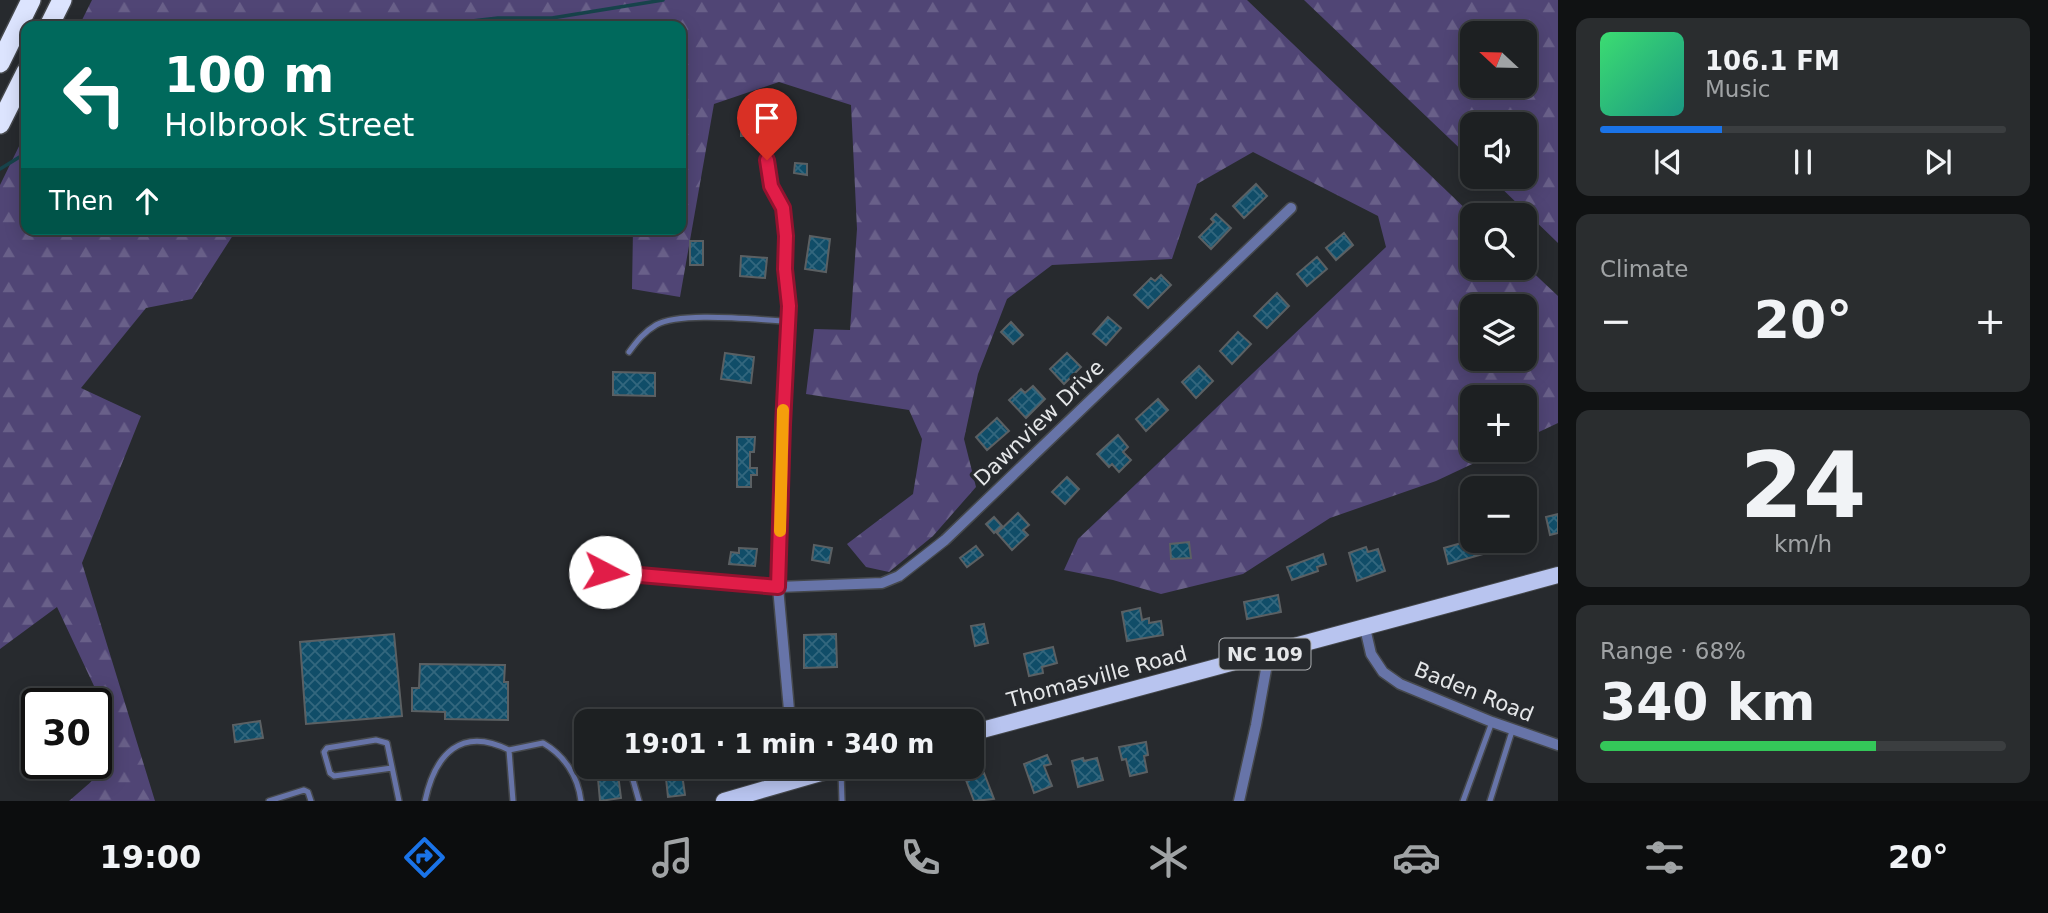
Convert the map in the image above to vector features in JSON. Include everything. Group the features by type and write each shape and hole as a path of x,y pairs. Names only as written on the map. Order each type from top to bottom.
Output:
{"highway":[{"path":"0,63 31,0"},
{"path":"52,21 62,0"},
{"path":"0,124 21,82"}],"main road":[{"name":"Thomasville Road","path":"984,730 1558,575"},
{"path":"724,801 780,779"}],"street":[{"name":"Dawnview Drive","path":"580,570 778,587 882,583 900,576 945,540 1291,208"},
{"path":"789,306 778,587 789,709"},
{"name":"Baden Road","path":"1366,628 1371,654 1383,673 1401,684 1492,722 1558,745"},
{"path":"1239,801 1269,653"}],"lane":[{"path":"767,160 771,186 783,208 789,306"},
{"path":"629,352 640,336 658,324 678,318 788,321"},
{"path":"1463,801 1492,722"},
{"path":"1490,801 1513,728"},
{"path":"392,768 334,776 330,773 324,752 327,748 376,740 387,743 399,801"},
{"path":"425,801 442,758 457,745 477,741 494,743 509,751 543,743 557,751 572,770 581,801"},
{"path":"509,751 513,801"},
{"path":"633,779 639,801"},
{"path":"842,801 843,779"},
{"path":"269,801 304,790 309,792 311,801"}],"green space":[{"path":"92,0 1247,0 1460,204 1460,280 1537,280 1537,276 1558,296 1558,423 1537,433 1537,385 1460,385 1460,462 1476,462 1436,481 1330,518 1243,574 1161,594 1064,570 1078,539 1386,247 1378,216 1253,152 1197,184 1172,259 1052,265 1007,299 978,374 964,439 976,487 933,536 889,572 866,567 847,544 913,494 922,439 909,410 806,394 814,329 850,330 857,229 851,105 779,82 714,104 680,297 632,289 633,235 686,235 686,21 82,21"},
{"path":"1304,0 1558,0 1558,243 1537,223 1537,203 1517,203 1502,189 1537,189 1537,112 1460,112 1460,149"},
{"path":"21,142 21,235 233,235 192,299 146,308 81,388 141,416 82,563 155,801 69,801 94,779 112,779 112,688 94,688 57,607 0,649 0,185"}],"building":[{"path":"741,121 766,121 765,131 755,130 755,136 741,136"},
{"path":"795,163 807,164 807,175 794,173"},
{"path":"1256,184 1267,196 1244,218 1233,206"},
{"path":"1216,214 1231,228 1211,249 1199,237 1214,222 1211,219"},
{"path":"1344,233 1353,245 1336,260 1326,248"},
{"path":"810,236 830,239 826,272 805,269"},
{"path":"690,241 703,241 703,265 690,265"},
{"path":"741,256 767,258 765,278 740,276"},
{"path":"1317,257 1327,269 1307,286 1297,274"},
{"path":"1161,275 1171,285 1148,308 1134,295 1151,278 1155,281"},
{"path":"1277,293 1289,306 1267,328 1254,316"},
{"path":"1108,317 1121,328 1106,345 1093,334"},
{"path":"1011,322 1023,335 1013,344 1001,332"},
{"path":"1238,332 1251,344 1232,364 1220,351"},
{"path":"725,353 754,357 751,383 721,379"},
{"path":"1067,353 1081,367 1064,384 1050,369"},
{"path":"1199,366 1213,381 1196,398 1182,382"},
{"path":"613,372 655,373 655,396 613,395"},
{"path":"1033,386 1045,399 1026,418 1009,400 1021,389 1025,393"},
{"path":"1158,399 1168,410 1146,431 1136,419"},
{"path":"997,418 1009,431 987,450 976,437"},
{"path":"1118,435 1128,447 1123,452 1131,460 1119,472 1112,464 1109,467 1097,454"},
{"path":"737,437 755,437 754,452 750,452 750,468 757,468 757,475 751,475 751,487 737,487"},
{"path":"1067,477 1079,489 1065,504 1052,492"},
{"path":"1018,513 1029,525 1023,530 1028,535 1012,550 997,533"},
{"path":"1558,514 1558,533 1550,535 1546,517"},
{"path":"994,517 1002,526 994,533 986,524"},
{"path":"1189,542 1191,558 1171,559 1170,544"},
{"path":"1460,543 1460,553 1483,554 1448,564 1444,548"},
{"path":"814,545 832,548 829,563 812,560"},
{"path":"976,546 983,555 967,567 960,558"},
{"path":"1366,547 1368,552 1378,549 1385,571 1357,581 1349,553"},
{"path":"739,548 757,549 755,566 729,564 731,552 739,553"},
{"path":"1323,554 1326,564 1317,567 1318,571 1292,580 1287,567"},
{"path":"1278,595 1281,612 1247,619 1244,602"},
{"path":"1140,608 1142,620 1149,618 1149,623 1161,621 1163,635 1127,641 1122,612"},
{"path":"984,624 988,643 975,646 971,626"},
{"path":"394,634 402,716 306,724 300,642"},
{"path":"836,634 837,667 804,668 804,635"},
{"path":"1053,647 1057,663 1042,667 1043,673 1029,676 1024,654"},
{"path":"420,664 505,665 508,720 445,719 445,712 412,711 412,688 419,688"},
{"path":"260,721 263,738 235,742 233,725"},
{"path":"1146,742 1148,755 1144,756 1147,772 1130,776 1126,759 1122,760 1119,747"},
{"path":"1047,755 1051,764 1044,766 1052,786 1034,793 1024,764"},
{"path":"1083,758 1084,761 1097,758 1103,780 1078,787 1072,761"},
{"path":"984,773 994,799 974,801 966,780 984,779"},
{"path":"598,779 619,779 621,798 600,801"},
{"path":"666,779 683,779 685,795 668,797"}],"waterway":[{"path":"472,21 552,18 663,0"},
{"path":"0,169 21,156"}],"slow traffic":[{"path":"780,531 783,410"}],"route":[{"path":"605,572 778,587 789,306 783,208 771,186 767,160"}]}
